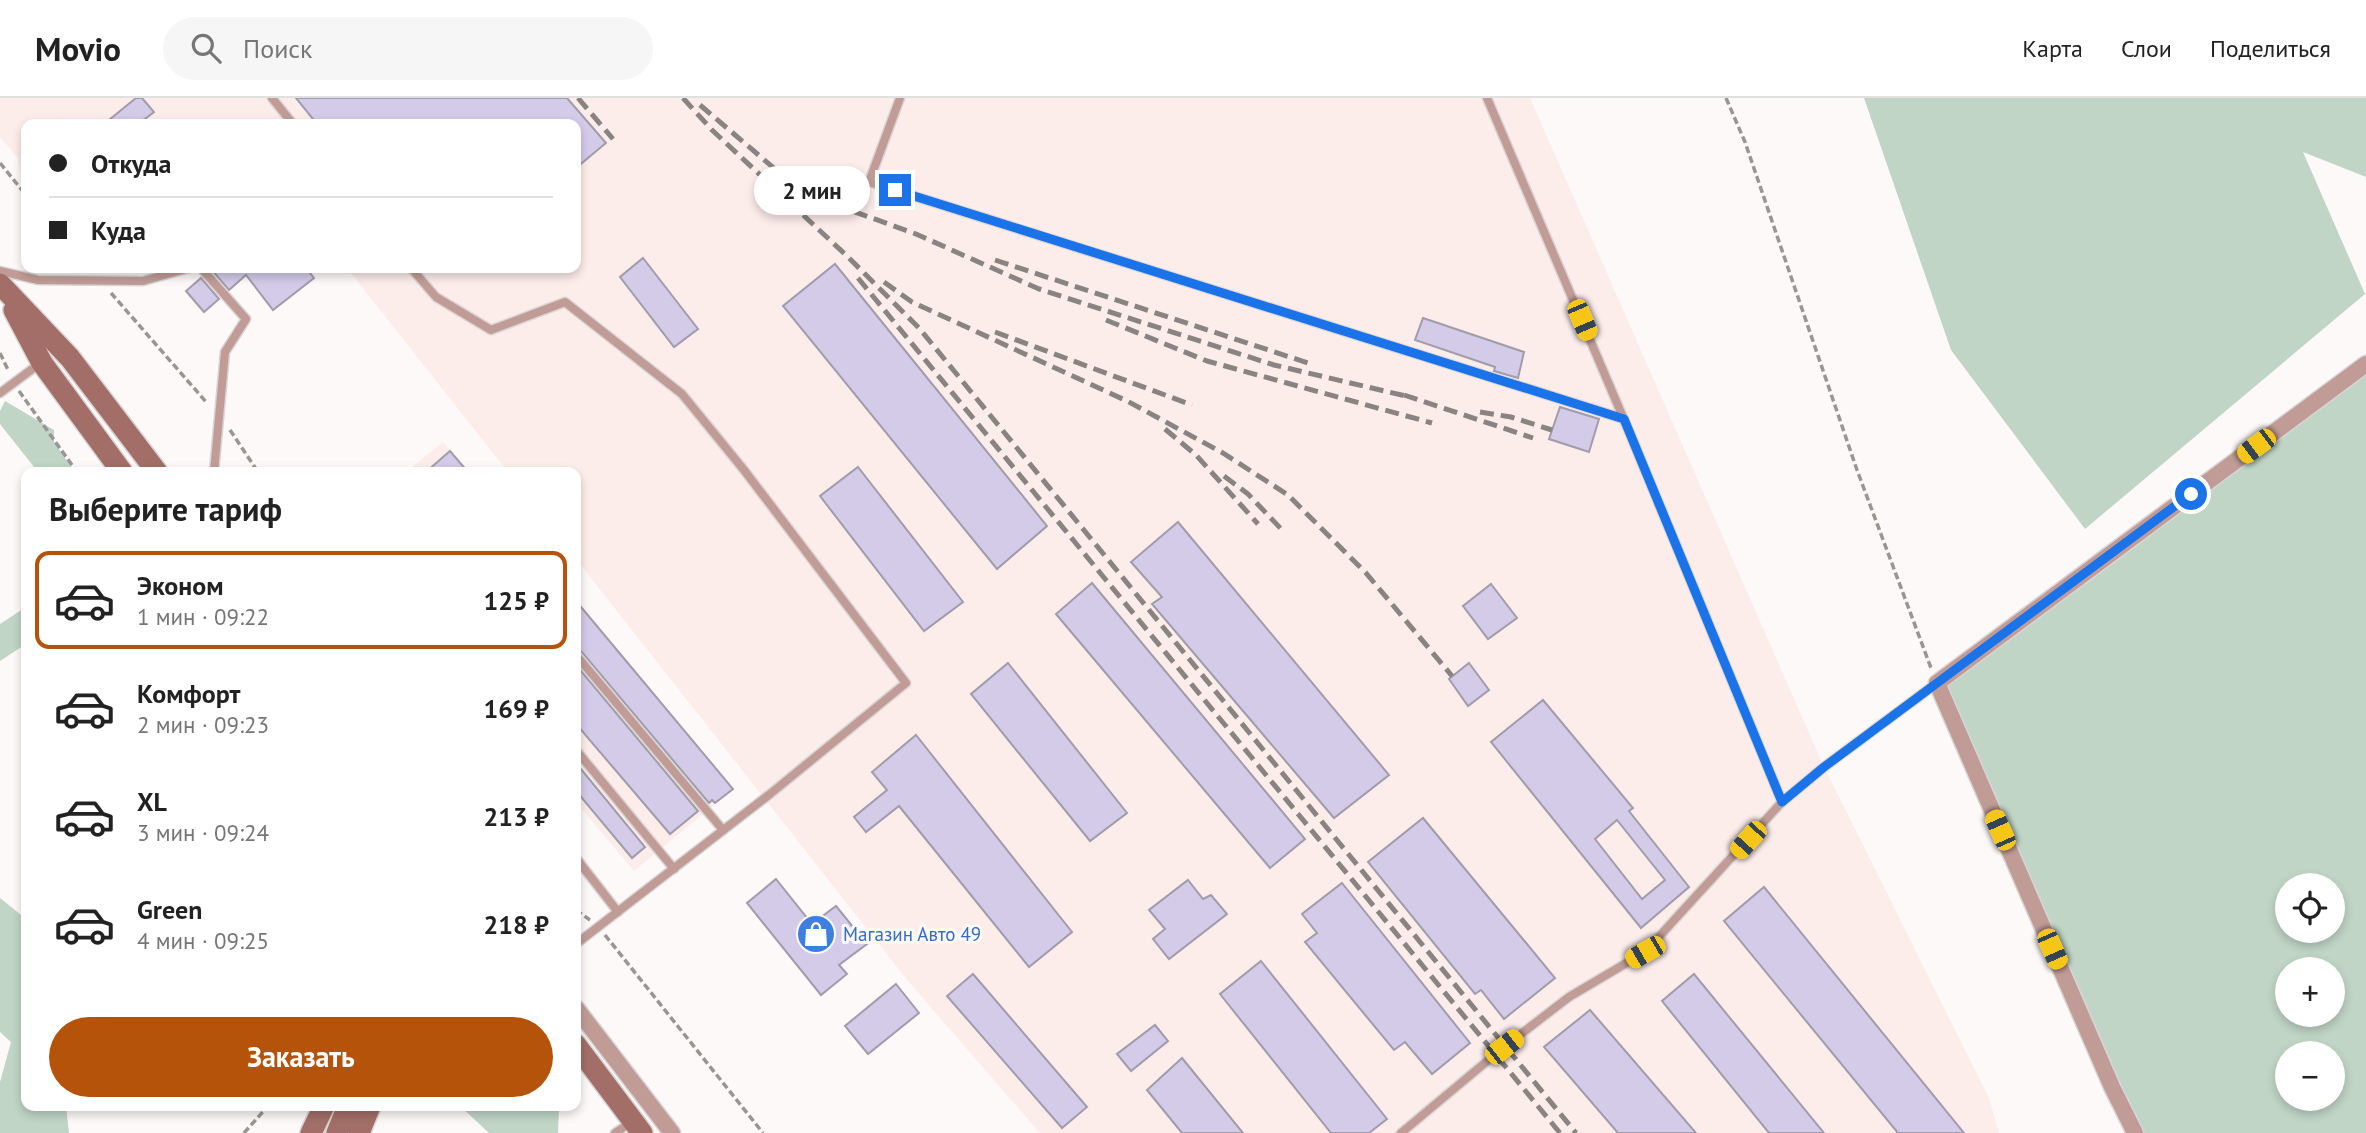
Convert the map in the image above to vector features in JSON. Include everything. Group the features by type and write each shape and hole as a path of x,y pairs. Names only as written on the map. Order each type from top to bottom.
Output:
{"main road":[{"path":"1,280 42,363 118,467"},
{"path":"1,280 70,358 153,467"},
{"path":"581,1053 630,1129"},
{"path":"311,1133 322,1111"},
{"path":"337,1133 346,1111"},
{"path":"359,1133 368,1111"}],"street":[{"path":"2135,1133 2112,1087 1937,683 2366,364"},
{"path":"581,1015 672,1133"}],"lane":[{"path":"272,98 289,119"},
{"path":"900,98 869,182 1624,419"},
{"path":"1487,98 1624,419 1782,802"},
{"path":"1,280 143,281 171,273"},
{"path":"205,273 246,319 225,352 214,467"},
{"path":"415,273 436,298 491,330 565,302 682,394 744,470 906,682 581,940"},
{"path":"0,393 42,363"},
{"path":"581,661 723,830"},
{"path":"1401,1133 1569,997 1645,952 1782,802 1824,767 1937,683"},
{"path":"581,756 674,869"},
{"path":"581,864 618,912"}],"path":[{"path":"1726,98 1745,142 1857,470 1937,683"},
{"path":"0,163 21,189"},
{"path":"101,281 233,433 255,467"},
{"path":"0,354 14,383 73,467"},
{"path":"581,914 599,927 763,1133"},
{"path":"244,1133 264,1111"}],"shaded area":[{"path":"0,98 1530,98 1824,767 1989,1098 1999,1133 1040,1133 908,981 581,565 581,467 504,467 351,273 581,273 581,119 21,119 21,174 18,158 0,137"},
{"path":"443,442 464,467 412,467"},
{"path":"581,607 733,789 634,871 581,808"}],"green space":[{"path":"1864,98 2366,98 2366,177 2303,152 2365,294 2085,529 1951,350"},
{"path":"2366,373 2366,1133 2135,1133 1937,683 2081,576 2086,584"},
{"path":"5,401 54,430 54,442 72,467 34,467 0,424 0,411"},
{"path":"21,610 21,647 0,661 0,624"},
{"path":"0,898 21,915 21,1111 67,1111 69,1133 0,1133 0,1082 11,1042 0,1032"},
{"path":"465,1111 559,1111 558,1133 489,1133"}],"building":[{"path":"136,98 142,98 154,112 145,119 110,119"},
{"path":"296,98 567,98 606,143 581,164 581,119 313,119"},
{"path":"643,258 698,329 674,347 620,277"},
{"path":"835,264 1047,526 997,569 783,306"},
{"path":"214,273 310,273 314,278 273,310 246,275 229,290"},
{"path":"201,278 219,299 204,312 186,291"},
{"path":"1423,318 1524,352 1518,378 1494,371 1495,367 1415,340"},
{"path":"1560,407 1599,419 1589,452 1549,439"},
{"path":"450,451 464,467 432,467"},
{"path":"858,467 963,602 924,631 820,496"},
{"path":"1178,522 1389,775 1334,818 1152,604 1162,597 1131,562"},
{"path":"1092,583 1305,839 1270,868 1056,614"},
{"path":"1491,584 1517,618 1488,639 1463,606"},
{"path":"581,607 733,789 715,803 712,800 709,803 581,651"},
{"path":"1008,663 1127,813 1090,841 971,694"},
{"path":"1469,663 1489,690 1468,706 1449,679"},
{"path":"581,671 698,811 670,834 581,730"},
{"path":"1543,700 1633,808 1629,811 1689,887 1641,928 1491,742","holes":["1617,820 1665,880 1642,899 1595,839"]},
{"path":"916,735 1072,932 1029,967 899,806 866,832 854,817 887,790 872,772"},
{"path":"581,769 645,847 632,858 581,797"},
{"path":"1423,818 1555,978 1504,1019 1481,990 1475,994 1368,862"},
{"name":"Магазин Авто 49","path":"776,879 812,924 836,906 867,944 839,965 847,974 821,995 747,903"},
{"path":"1188,880 1203,899 1211,895 1227,914 1169,959 1153,939 1165,929 1149,910"},
{"path":"1342,883 1470,1043 1432,1074 1405,1042 1394,1050 1305,942 1317,933 1302,914"},
{"path":"1764,887 1964,1133 1898,1133 1724,921"},
{"path":"1261,961 1387,1119 1369,1133 1331,1133 1220,994"},
{"path":"973,974 1087,1107 1062,1128 947,996"},
{"path":"1694,974 1824,1133 1769,1133 1662,1001"},
{"path":"896,984 919,1013 868,1054 845,1026"},
{"path":"1590,1010 1696,1133 1618,1133 1544,1047"},
{"path":"1155,1025 1168,1041 1131,1071 1117,1054"},
{"path":"1182,1058 1243,1133 1182,1133 1147,1090"}],"railway":[{"path":"578,98 613,139"},
{"path":"683,98 712,130 847,256 919,328 1576,1133"},
{"path":"700,105 782,175 822,200 916,234 1039,289 1274,365 1410,397"},
{"path":"995,260 1311,364"},
{"path":"858,278 1560,1133"},
{"path":"884,282 912,302 1127,401 1223,453 1288,495 1366,573 1452,676"},
{"path":"1106,320 1207,361 1432,423"},
{"path":"995,332 1192,405"},
{"path":"1404,395 1533,438"},
{"path":"1480,412 1511,417 1552,430"},
{"path":"1165,429 1196,455 1258,524"},
{"path":"1224,476 1248,494 1285,533"}],"place":[{"name":"Магазин Авто 49","path":"816,934"}],"route":[{"path":"895,190 1624,419 1782,802 1824,767 2191,494"}]}
